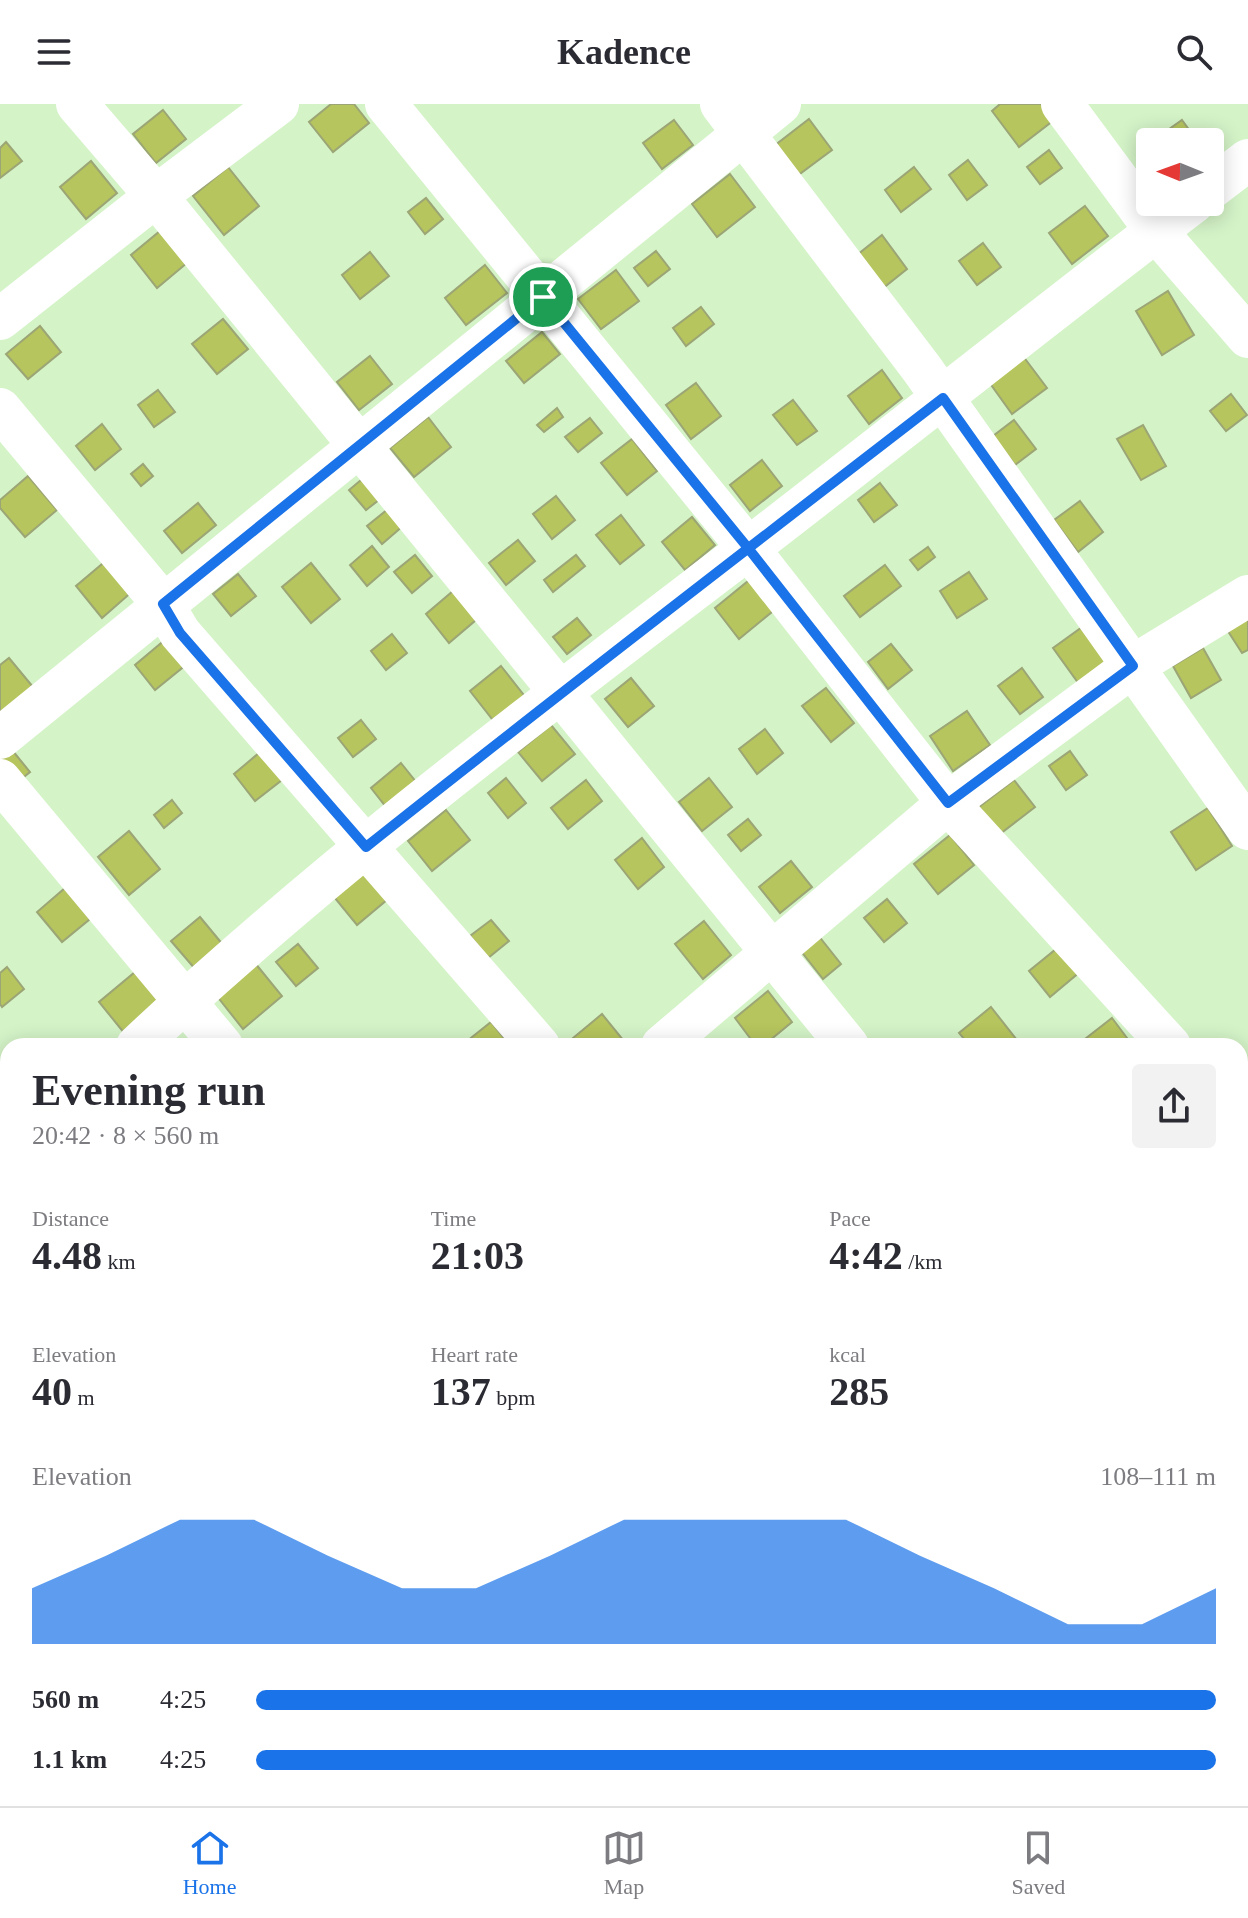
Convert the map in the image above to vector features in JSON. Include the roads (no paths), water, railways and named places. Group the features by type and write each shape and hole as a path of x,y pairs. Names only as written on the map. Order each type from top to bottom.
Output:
{"street":[{"path":"77,104 156,196 841,1038"},
{"path":"0,319 278,104"},
{"path":"386,104 748,548 948,803 1163,1038"},
{"path":"0,738 543,297 732,119 780,104"},
{"path":"1062,104 1156,231 1248,337"},
{"path":"732,119 943,398 1248,829"},
{"path":"1224,178 1248,160"},
{"path":"146,1038 366,847 1176,216"},
{"path":"0,409 163,604 180,633 532,1038"},
{"path":"672,1038 948,803 1133,666 1248,596"},
{"path":"0,780 215,1038"}]}
